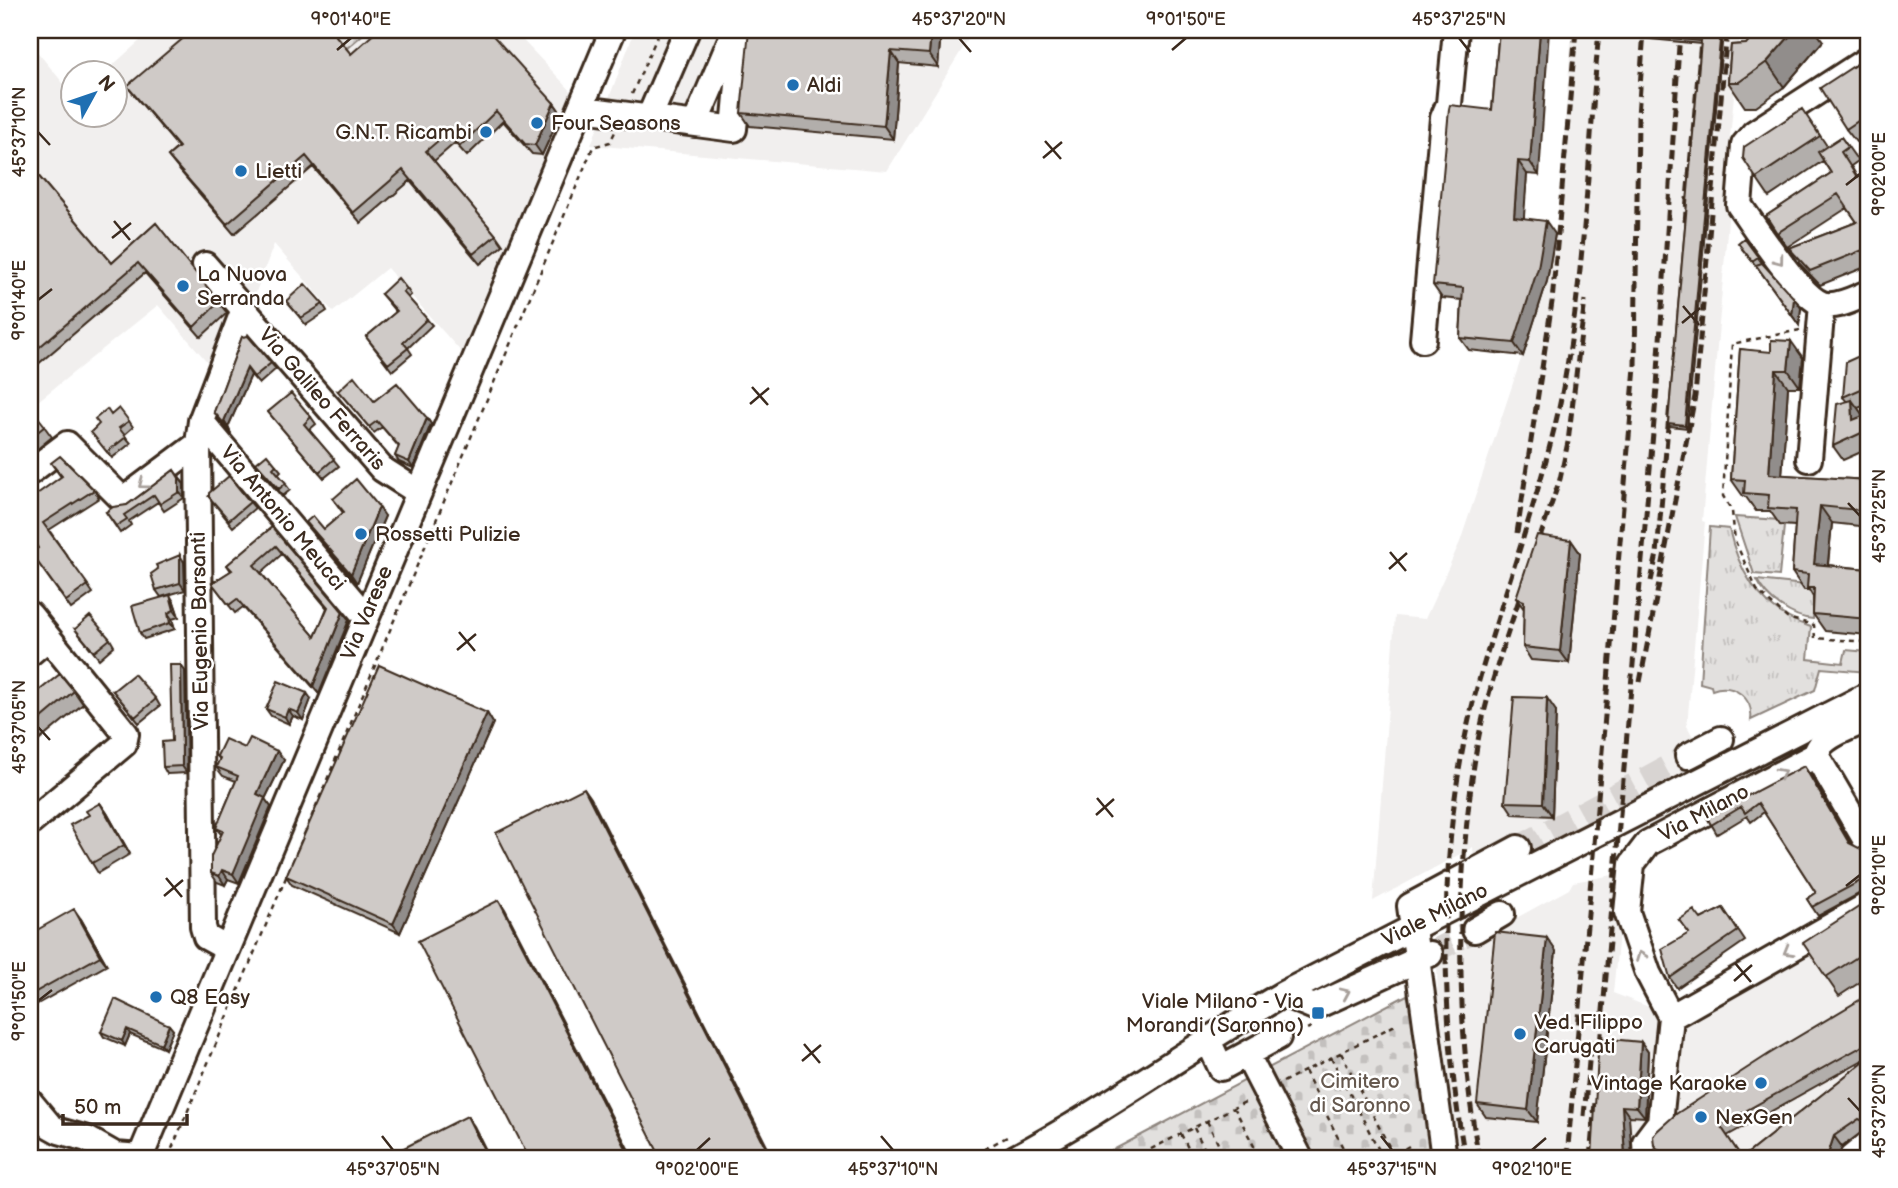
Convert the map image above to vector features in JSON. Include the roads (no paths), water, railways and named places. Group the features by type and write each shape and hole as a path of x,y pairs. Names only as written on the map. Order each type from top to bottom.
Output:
{"street":[{"name":"Via Varese","path":"144,1158 226,948 613,30"},
{"name":"Via Varese","path":"144,1158 306,784 625,30"},
{"path":"649,118 687,30"},
{"path":"695,124 735,30"},
{"path":"592,110 734,129 743,30"},
{"path":"1423,340 1443,118 1449,104 1456,30"},
{"path":"1809,459 1821,315 1739,205 1744,145 1754,133 1868,59"},
{"name":"Via Galileo Ferraris","path":"205,265 382,469 418,492"},
{"path":"1821,315 1833,306 1868,293"},
{"name":"Via Eugenio Barsanti","path":"226,948 206,937 203,928 199,432 244,309"},
{"path":"30,472 66,444 123,500 199,432"},
{"name":"Via Antonio Meucci","path":"199,432 366,616"},
{"path":"30,615 39,645 126,734 124,744 30,823"},
{"name":"Viale Milano","path":"1015,1158 1068,1130 1207,1038 1283,994 1413,925 1868,695"},
{"name":"Via Milano","path":"1671,1017 1648,973 1628,912 1632,864 1648,843 1816,755 1824,741 1868,719"},
{"path":"1688,756 1721,739"},
{"path":"1816,755 1868,844"},
{"path":"1444,1158 1424,957 1413,925 1410,906 1518,848"},
{"path":"1646,1158 1645,1142 1660,1122 1671,1017 1868,905"},
{"name":"Viale Milano","path":"1475,930 1502,914"},
{"path":"1283,994 1314,1007 1424,957"},
{"path":"1207,1038 1221,1068 1278,1037"},
{"path":"1247,1055 1300,1158"},
{"path":"30,1102 40,1130 87,1139 118,1140 131,1146 144,1158"},
{"path":"1851,1158 1868,1144"}],"tunnel":[{"path":"1518,848 1688,756"},
{"path":"1430,953 1475,930"}],"railway":[{"path":"1517,533 1552,302 1576,30"},
{"path":"1465,1158 1450,1045 1447,985 1448,866 1454,807 1475,695 1540,481 1568,362 1585,220 1599,30"},
{"path":"1567,1158 1635,367 1638,116 1644,30"},
{"path":"1599,1057 1657,387 1680,30"},
{"path":"1685,222 1702,30"},
{"path":"1640,682 1695,396 1727,30"},
{"path":"1535,552 1560,479 1568,442 1585,300"},
{"path":"1651,581 1657,554 1670,403"},
{"path":"1479,1158 1465,1057 1462,1005 1465,847 1481,725 1525,582"},
{"path":"1584,1116 1591,1040"},
{"path":"1590,1158 1595,1102"}],"place":[{"name":"Aldi","path":"793,85"},
{"name":"Four Seasons","path":"537,123"},
{"name":"G.N.T. Ricambi","path":"486,132"},
{"name":"Lietti","path":"241,171"},
{"name":"La Nuova Serranda","path":"183,286"},
{"name":"Rossetti Pulizie","path":"361,534"},
{"name":"Q8 Easy","path":"156,997"},
{"name":"Viale Milano - Via Morandi (Saronno)","path":"1318,1013"},
{"name":"Ved. Filippo Carugati","path":"1520,1034"},
{"name":"Vintage Karaoke","path":"1761,1083"},
{"name":"NexGen","path":"1701,1117"}],"park label":[{"name":"Cimitero di Saronno","path":"1360,1093"}]}
